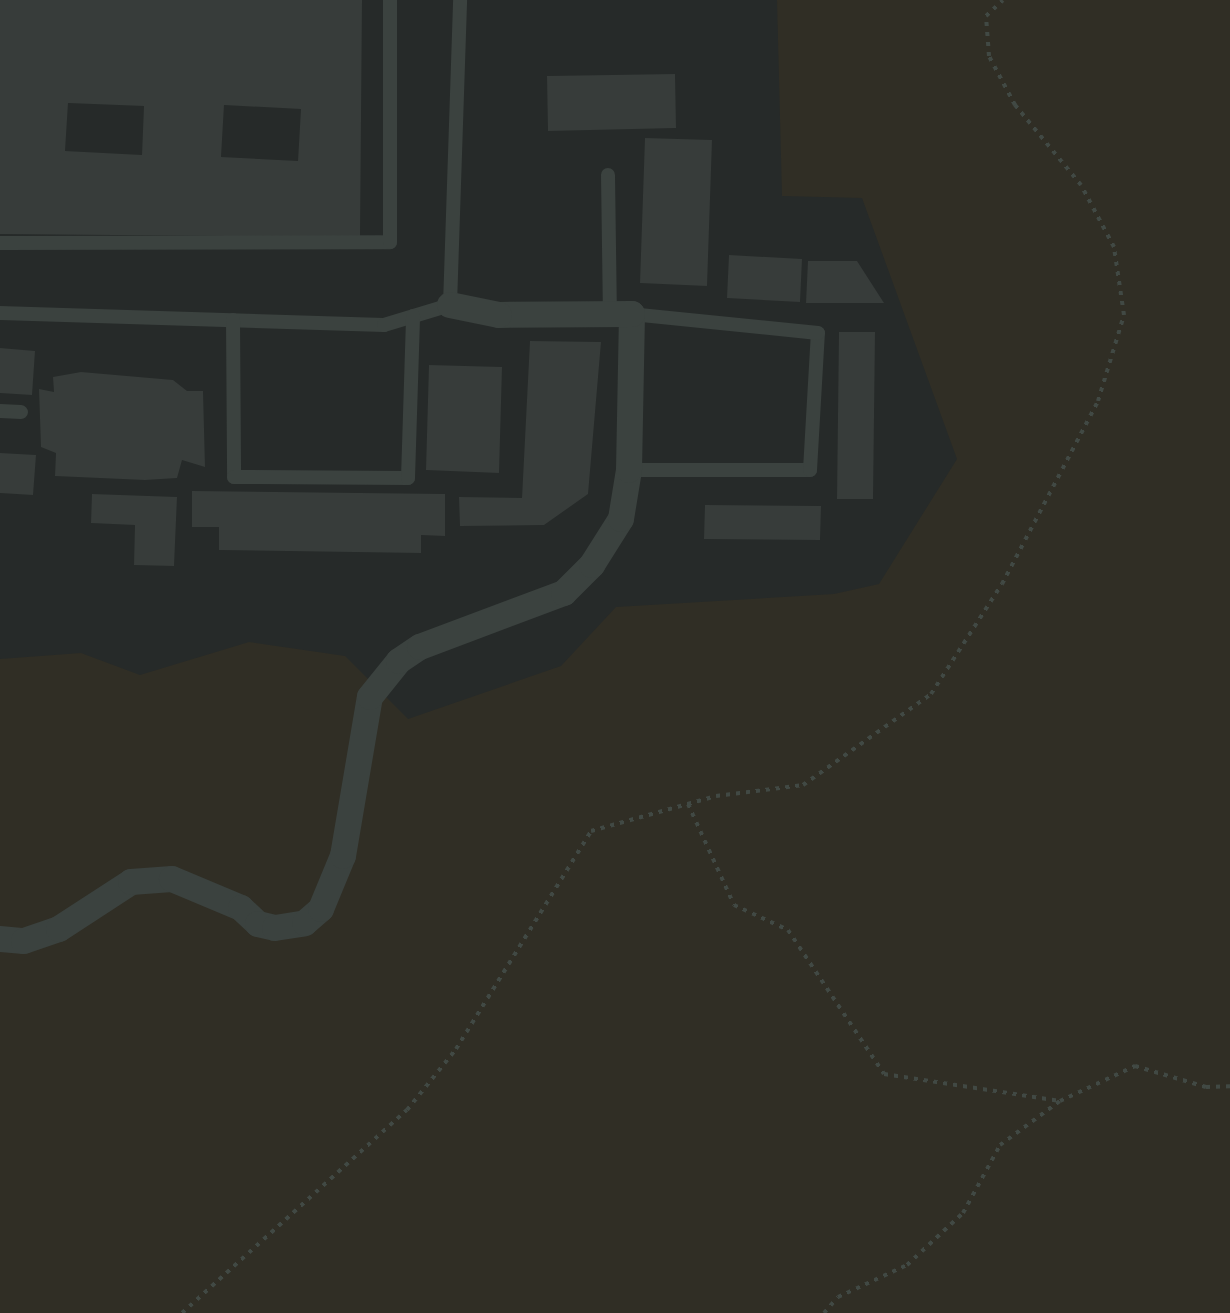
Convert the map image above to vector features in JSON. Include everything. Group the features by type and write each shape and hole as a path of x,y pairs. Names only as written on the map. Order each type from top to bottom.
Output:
{"street":[{"path":"0,939 24,941 59,929 131,882 172,879 241,908 258,924 275,928 305,923 321,909 343,856 370,697 399,661 420,647 564,593 592,565 621,519 629,470 621,314 499,315 450,305"}],"lane":[{"path":"0,243 390,242 390,0"},
{"path":"0,313 384,325 450,305 460,0"},
{"path":"608,175 621,314 818,333 810,470 629,470"},
{"path":"233,320 234,477 408,478 413,316"},
{"path":"0,411 21,412"}],"path":[{"path":"182,1313 407,1110 456,1049 591,831 688,804 803,785 931,694 1002,584 1098,401 1124,315 1114,247 1081,185 1015,105 989,56 986,16 1003,0"},
{"path":"688,804 734,905 788,930 884,1074 1060,1101"},
{"path":"824,1313 838,1297 907,1265 963,1213 1000,1145 1060,1101 1135,1066 1206,1087 1230,1086"}],"shaded area":[{"path":"0,0 1020,0 1003,514 0,1312"},
{"path":"777,0 1230,0 1230,1313 0,1313 0,659 81,653 140,675 249,642 345,656 408,719 561,666 616,607 834,594 879,584 957,459 862,198 782,196"}],"building":[{"path":"0,0 362,0 360,237 0,234","holes":["68,103 144,106 142,155 65,151","224,105 301,109 298,161 221,157"]},
{"path":"675,74 676,128 548,131 547,76"},
{"path":"645,138 712,140 707,286 640,283"},
{"path":"729,255 802,259 800,302 727,298"},
{"path":"808,261 857,261 884,303 806,303"},
{"path":"839,332 875,332 873,499 837,499"},
{"path":"530,341 601,342 588,494 544,525 460,526 459,497 522,498"},
{"path":"0,348 35,351 32,395 0,393"},
{"path":"429,365 502,367 499,473 426,470"},
{"path":"81,372 173,380 187,391 203,391 205,467 182,460 177,478 145,480 55,476 56,453 41,447 39,389 54,392 53,377"},
{"path":"0,453 36,455 33,495 0,493"},
{"path":"192,491 445,494 445,536 421,535 421,553 219,550 219,527 192,527"},
{"path":"92,494 177,497 174,566 134,565 135,525 91,523"},
{"path":"705,505 821,506 820,540 704,539"}]}
